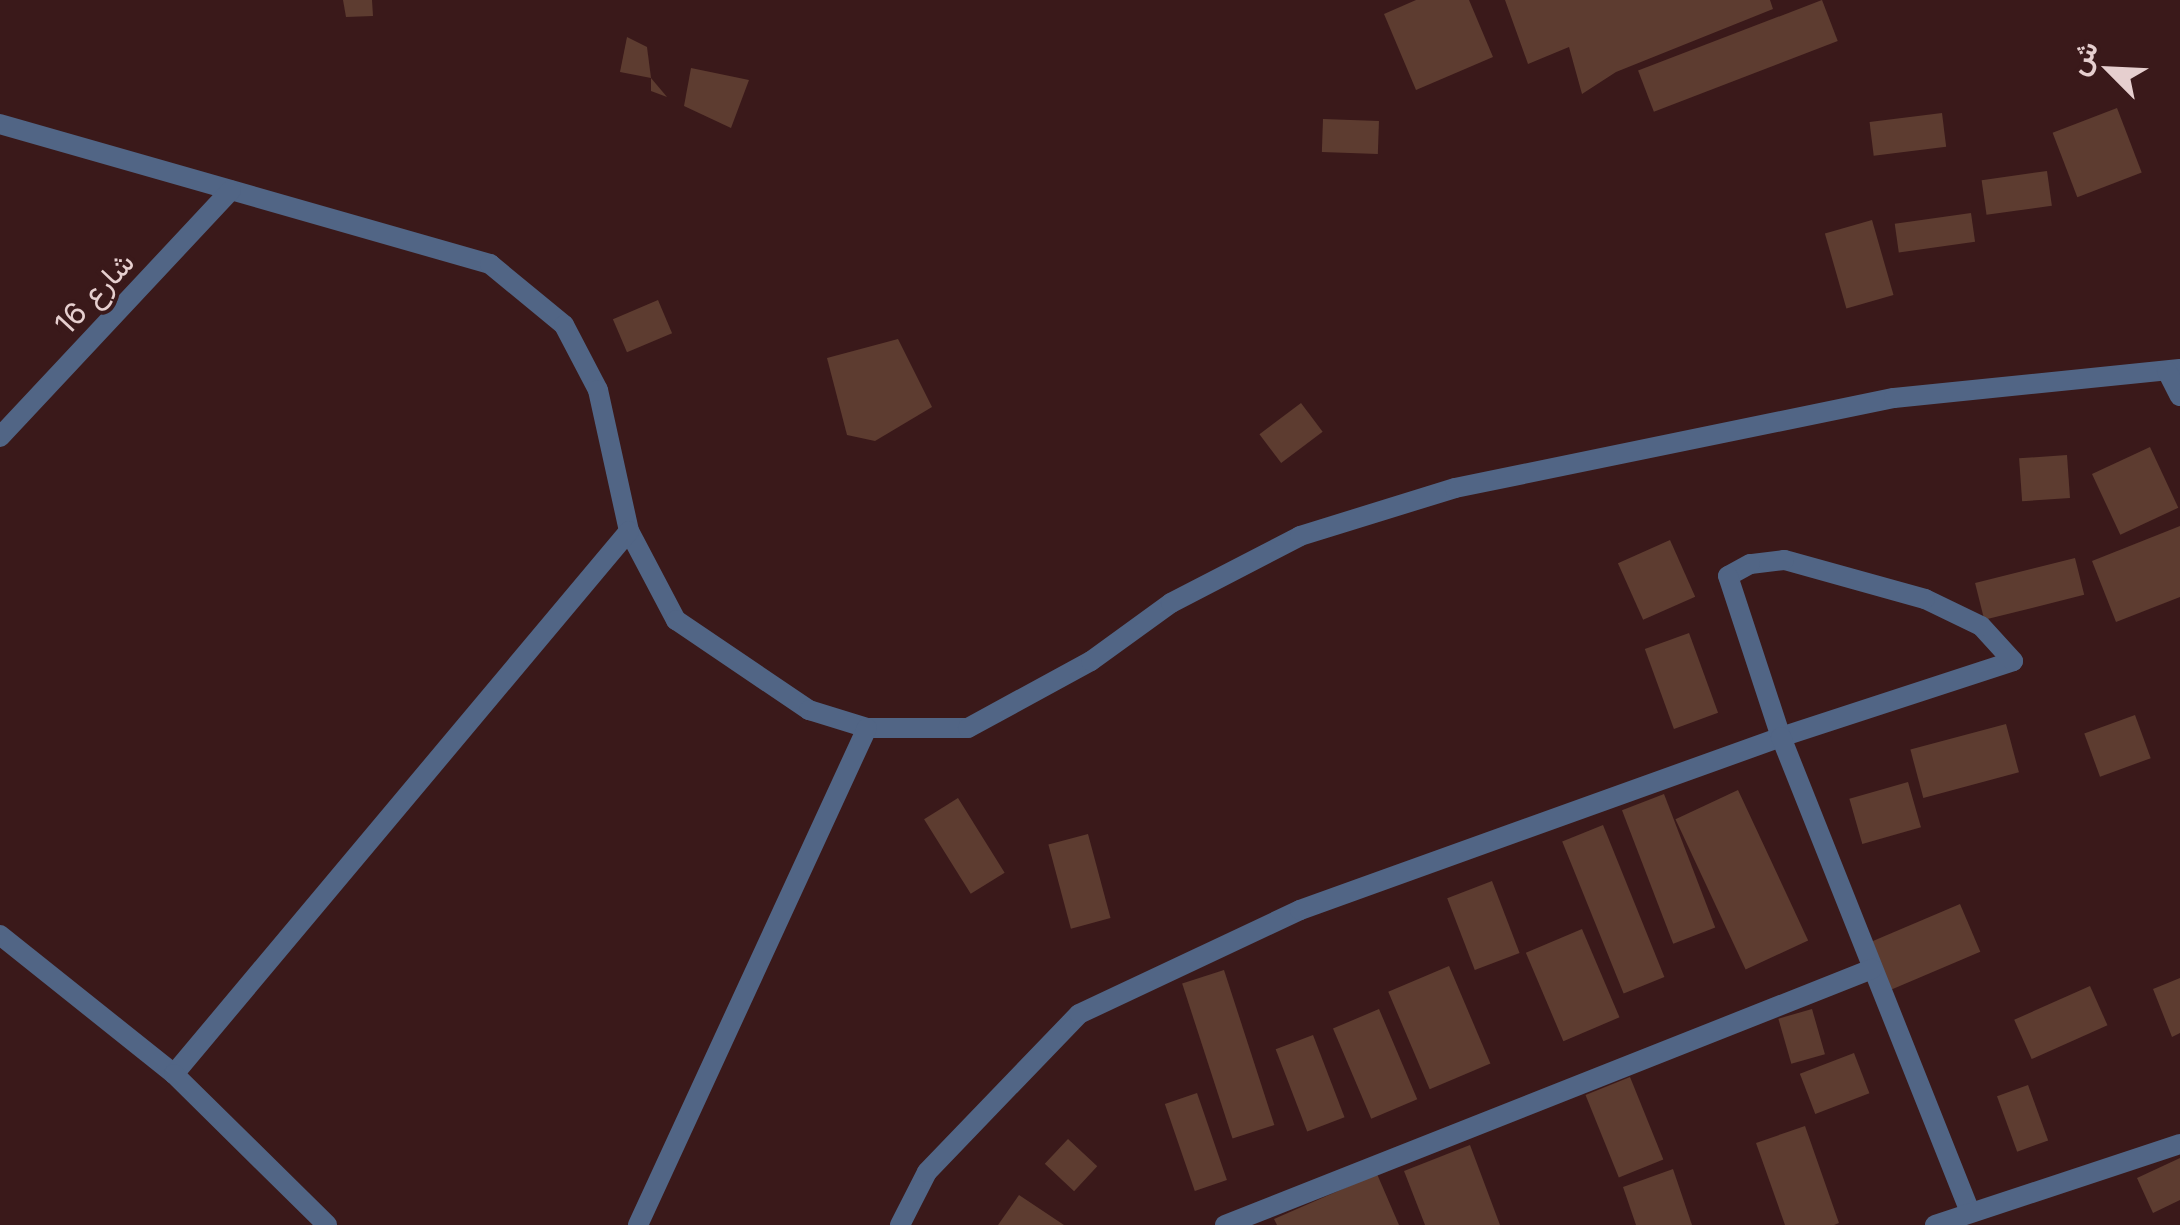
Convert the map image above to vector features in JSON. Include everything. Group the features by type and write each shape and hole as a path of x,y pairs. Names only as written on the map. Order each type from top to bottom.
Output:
{"street":[{"path":"0,124 490,264 564,325 598,390 628,531 676,620 809,710 867,728 968,728 1091,661 1171,603 1269,552 1455,488 1894,398 2174,370 2180,396"},
{"name":"شارع 16","path":"0,437 231,190"},
{"path":"174,1074 628,531"},
{"path":"900,1225 927,1172 1079,1014 1300,910 1781,737 2013,661 1982,626 1925,598 1784,560 1750,564 1728,576 1781,737 1970,1212"},
{"path":"638,1225 867,728"},
{"path":"0,935 174,1074 327,1225"},
{"path":"1225,1225 1872,970"},
{"path":"1936,1225 2180,1144"}],"building":[{"path":"343,0 372,0 373,16 346,17"},
{"path":"1416,0 1469,0 1493,57 1416,90 1384,14"},
{"path":"1505,0 1770,0 1773,9 1616,72 1582,94 1569,47 1528,64"},
{"path":"1822,0 1838,41 1654,112 1638,71"},
{"path":"627,37 647,47 651,78 620,72"},
{"path":"691,68 749,80 731,128 684,106"},
{"path":"651,78 667,97 651,91"},
{"path":"2117,108 2142,172 2077,197 2053,133"},
{"path":"1942,113 1946,147 1874,156 1870,122"},
{"path":"1323,119 1379,121 1378,154 1322,152"},
{"path":"2047,171 2052,206 1987,215 1982,180"},
{"path":"1971,213 1975,242 1899,252 1895,224"},
{"path":"1872,220 1893,295 1846,308 1825,234"},
{"path":"658,300 672,333 627,352 613,319"},
{"path":"898,339 932,407 875,441 847,435 827,358"},
{"path":"1301,403 1323,432 1281,463 1259,434"},
{"path":"2150,447 2178,508 2120,535 2092,474"},
{"path":"2067,455 2070,498 2022,501 2019,458"},
{"path":"2180,526 2180,597 2116,622 2092,561"},
{"path":"1670,540 1695,597 1643,620 1618,563"},
{"path":"2075,558 2084,595 1984,620 1975,583"},
{"path":"1689,633 1718,713 1674,729 1645,649"},
{"path":"2135,715 2151,758 2100,777 2084,733"},
{"path":"2006,724 2019,772 1923,798 1910,750"},
{"path":"1908,782 1921,827 1862,844 1849,799"},
{"path":"1738,790 1808,940 1746,970 1675,819"},
{"path":"1664,794 1715,928 1673,944 1622,810"},
{"path":"958,798 1005,873 971,894 924,819"},
{"path":"1603,825 1664,977 1624,994 1562,841"},
{"path":"1088,834 1111,918 1071,929 1048,845"},
{"path":"1492,881 1520,953 1475,970 1447,898"},
{"path":"1960,904 1980,952 1889,991 1869,943"},
{"path":"1582,929 1620,1017 1563,1041 1526,953"},
{"path":"1449,966 1490,1064 1430,1089 1388,992"},
{"path":"1224,970 1274,1125 1233,1139 1182,984"},
{"path":"2180,978 2180,1033 2172,1037 2153,989"},
{"path":"2090,986 2107,1025 2032,1059 2014,1020"},
{"path":"1379,1009 1417,1099 1371,1119 1333,1029"},
{"path":"1812,1009 1825,1054 1791,1064 1778,1019"},
{"path":"1313,1035 1345,1117 1307,1131 1276,1049"},
{"path":"1854,1053 1869,1093 1815,1114 1800,1074"},
{"path":"1630,1077 1663,1160 1619,1178 1585,1095"},
{"path":"2028,1085 2048,1140 2017,1152 1997,1096"},
{"path":"1197,1093 1227,1180 1195,1191 1165,1104"},
{"path":"1805,1126 1839,1223 1834,1225 1785,1225 1756,1143"},
{"path":"1068,1139 1097,1166 1074,1191 1045,1164"},
{"path":"1470,1145 1500,1225 1425,1225 1404,1171"},
{"path":"2180,1158 2180,1200 2153,1213 2137,1178"},
{"path":"1673,1169 1692,1225 1636,1225 1623,1187"},
{"path":"1377,1174 1399,1225 1277,1225 1274,1219"},
{"path":"1019,1195 1064,1225 998,1225"}]}
